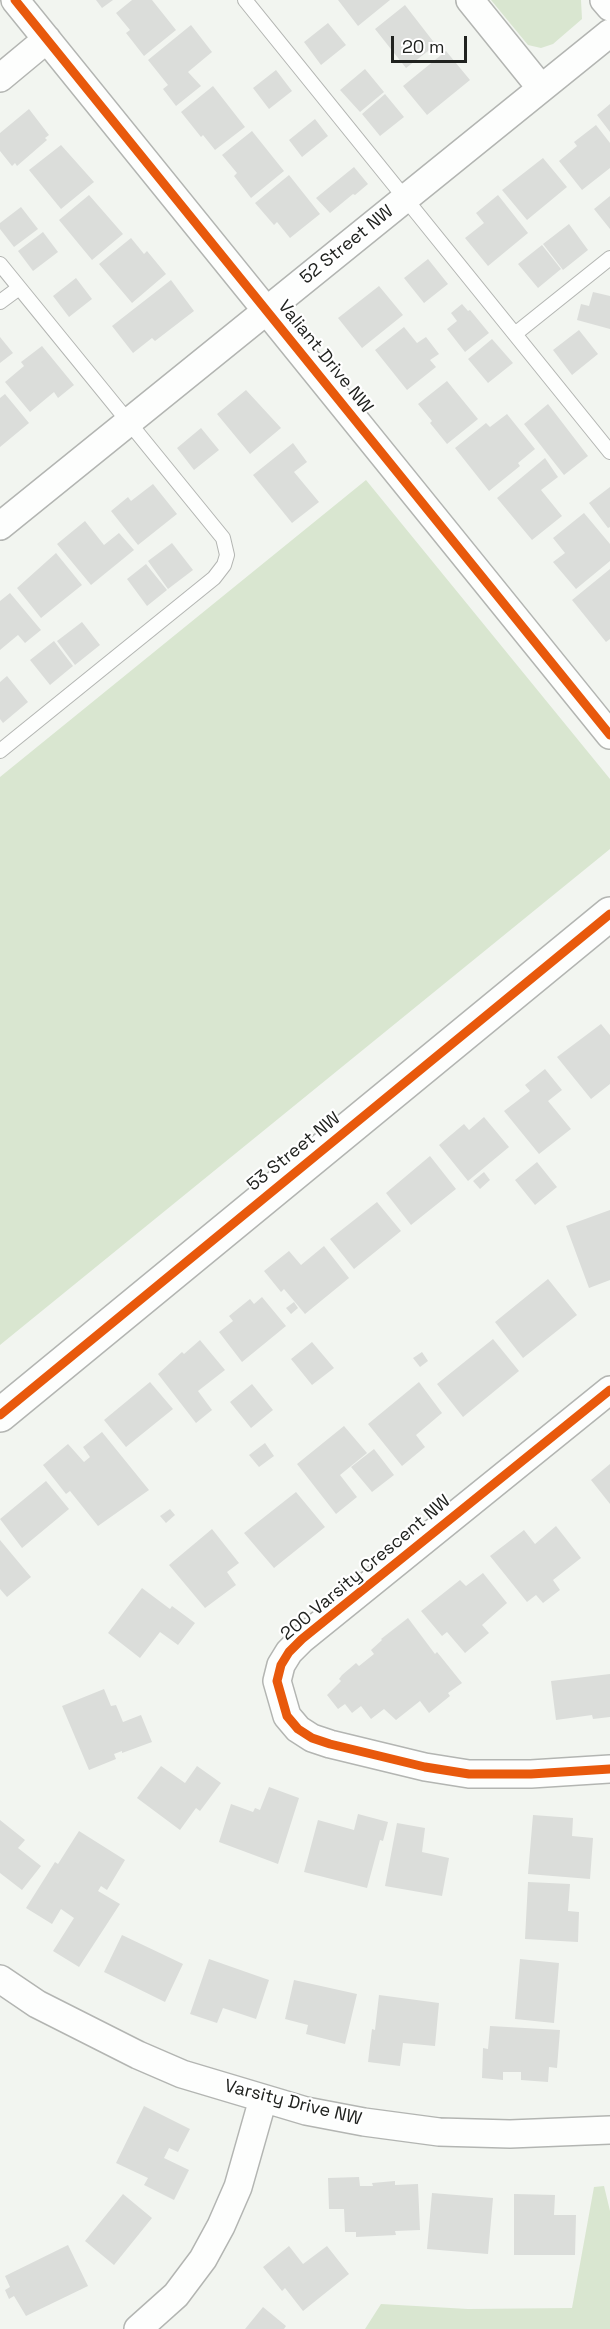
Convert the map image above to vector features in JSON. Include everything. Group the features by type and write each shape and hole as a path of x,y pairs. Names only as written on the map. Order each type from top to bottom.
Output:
{"street":[{"name":"Valiant Drive NW","path":"15,0 610,735"},
{"path":"470,0 541,88"},
{"path":"604,0 610,7"},
{"name":"52 Street NW","path":"0,526 610,33"},
{"path":"0,78 47,39"},
{"name":"53 Street NW","path":"0,1416 610,914"},
{"name":"200 Varsity Crescent NW","path":"610,1390 302,1639 280,1665 277,1681 286,1716 298,1729 312,1738 330,1744 425,1767 469,1774 531,1774 610,1769"},
{"name":"Varsity Drive NW","path":"0,1979 37,2004 138,2055 182,2074 306,2111 364,2122 439,2132 543,2134 610,2130"},
{"path":"138,2329 176,2295 203,2259 221,2226 238,2187 263,2099"}],"lane":[{"path":"245,0 610,452"},
{"path":"515,334 610,258"},
{"path":"0,264 223,538 227,555 224,566 214,578 0,751"},
{"path":"0,302 19,288"}],"green space":[{"path":"491,0 581,0 582,19 553,44 541,48 528,45"},
{"path":"366,480 610,779 610,849 0,1345 0,777"},
{"path":"604,2186 610,2211 610,2329 365,2329 381,2304 468,2309 572,2308 594,2187"}],"building":[{"path":"96,0 113,0 102,8"},
{"path":"132,0 152,0 176,30 144,56 126,33 130,30 116,13"},
{"path":"338,0 390,0 358,26"},
{"path":"405,5 436,45 406,68 375,29"},
{"path":"328,23 346,45 321,65 304,42"},
{"path":"191,25 212,52 188,72 201,86 176,106 163,89 168,85 148,60"},
{"path":"446,51 470,80 427,115 403,86"},
{"path":"365,69 384,92 360,112 340,90"},
{"path":"276,70 292,91 269,109 253,88"},
{"path":"213,86 245,127 215,150 181,112"},
{"path":"385,94 404,117 380,136 362,114"},
{"path":"610,104 610,132 597,115"},
{"path":"29,109 49,135 45,138 47,140 17,166 15,163 12,166 0,151 0,133"},
{"path":"315,119 328,136 302,157 289,140"},
{"path":"596,125 610,143 610,168 582,190 559,161 577,146 574,142"},
{"path":"252,131 284,171 251,198 234,176 237,173 222,155"},
{"path":"61,145 94,182 61,209 29,170"},
{"path":"543,158 567,187 527,220 502,190"},
{"path":"354,167 368,184 330,213 316,198"},
{"path":"289,175 320,214 290,238 277,222 274,225 255,203"},
{"path":"89,195 123,234 92,260 59,220"},
{"path":"498,195 528,233 488,266 465,238 484,223 476,213"},
{"path":"610,196 610,229 594,209"},
{"path":"21,207 38,229 14,247 0,229 0,223"},
{"path":"569,224 588,250 563,270 543,244"},
{"path":"43,232 58,252 33,271 18,251"},
{"path":"131,238 144,254 147,251 166,274 132,303 99,264"},
{"path":"542,245 561,269 538,288 518,264"},
{"path":"428,259 448,284 424,303 404,278"},
{"path":"76,278 92,299 69,317 53,296"},
{"path":"171,280 194,311 155,341 152,338 133,353 112,326"},
{"path":"379,286 403,315 362,348 338,318"},
{"path":"593,292 610,296 610,329 577,320 581,304 589,306"},
{"path":"462,304 489,333 465,352 447,329 457,321 451,313"},
{"path":"404,327 417,343 426,337 439,354 430,360 436,367 407,390 375,350"},
{"path":"579,330 598,354 572,375 553,350"},
{"path":"0,337 13,353 0,363"},
{"path":"492,339 513,363 488,383 468,359"},
{"path":"42,346 74,385 58,398 54,392 30,412 5,382 24,366 21,362"},
{"path":"447,381 478,419 447,444 418,404"},
{"path":"246,390 281,428 250,454 217,414"},
{"path":"5,394 29,423 0,447 0,398"},
{"path":"548,404 588,456 564,475 524,424"},
{"path":"507,414 535,449 518,463 520,466 489,491 455,448 486,423 490,427"},
{"path":"201,428 219,450 194,470 177,448"},
{"path":"293,443 307,462 294,472 319,502 292,523 253,475"},
{"path":"545,458 558,477 541,490 562,516 532,540 497,498"},
{"path":"153,484 177,514 138,545 111,511 128,497 131,501"},
{"path":"610,487 610,527 608,528 589,503"},
{"path":"584,513 610,544 610,561 576,589 553,562 565,553 553,538"},
{"path":"85,521 104,545 119,533 134,550 91,585 57,544"},
{"path":"172,543 193,570 168,589 148,561"},
{"path":"56,553 82,585 41,618 17,588"},
{"path":"146,564 167,590 147,606 127,579"},
{"path":"610,569 610,639 606,642 572,600"},
{"path":"10,593 41,630 25,643 18,635 0,650 0,601"},
{"path":"82,622 100,645 75,665 57,641"},
{"path":"54,641 73,666 50,685 30,660"},
{"path":"7,676 28,702 3,723 0,719 0,682"},
{"path":"601,1024 610,1035 610,1084 591,1099 557,1057"},
{"path":"545,1069 562,1090 548,1101 571,1129 539,1154 504,1111 530,1091 525,1085"},
{"path":"484,1117 509,1147 468,1181 439,1145 464,1124 469,1130"},
{"path":"430,1156 456,1189 411,1225 386,1193"},
{"path":"537,1162 557,1187 535,1205 515,1180"},
{"path":"484,1172 490,1180 480,1189 473,1181"},
{"path":"377,1202 401,1231 354,1269 330,1239"},
{"path":"610,1210 610,1280 589,1288 566,1226"},
{"path":"324,1246 349,1278 305,1314 284,1289 281,1292 264,1271 289,1251 301,1265"},
{"path":"548,1279 577,1315 523,1358 495,1322"},
{"path":"262,1297 286,1326 242,1362 219,1332 233,1321 229,1316 250,1299 254,1304"},
{"path":"294,1302 298,1308 291,1314 286,1308"},
{"path":"493,1339 519,1371 463,1417 437,1384"},
{"path":"200,1340 225,1370 198,1391 212,1410 196,1423 158,1374 182,1352 184,1354"},
{"path":"312,1342 334,1368 312,1385 291,1359"},
{"path":"422,1352 428,1361 420,1367 413,1358"},
{"path":"150,1382 173,1409 126,1447 104,1420"},
{"path":"419,1382 442,1413 416,1435 425,1447 402,1466 368,1424"},
{"path":"252,1384 273,1410 251,1428 230,1402"},
{"path":"344,1426 367,1453 340,1475 357,1497 336,1514 297,1464"},
{"path":"102,1432 149,1490 98,1526 70,1491 66,1494 43,1465 68,1444 84,1462 90,1457 83,1447"},
{"path":"265,1443 274,1456 259,1467 249,1455"},
{"path":"374,1449 394,1475 372,1492 351,1467"},
{"path":"610,1464 610,1504 591,1480"},
{"path":"46,1481 69,1509 22,1548 0,1519"},
{"path":"296,1492 325,1527 274,1568 244,1533"},
{"path":"170,1509 175,1515 166,1523 160,1516"},
{"path":"556,1526 581,1558 553,1580 560,1590 543,1603 536,1595 527,1602 490,1556 524,1530 535,1544"},
{"path":"212,1529 239,1563 227,1572 236,1585 205,1608 169,1565"},
{"path":"0,1540 31,1577 7,1597 0,1589"},
{"path":"483,1573 507,1603 482,1625 489,1633 465,1653 447,1632 442,1636 421,1611 460,1580 466,1586"},
{"path":"142,1588 170,1609 172,1606 195,1623 178,1645 160,1632 140,1658 108,1633"},
{"path":"408,1618 435,1654 437,1652 462,1683 448,1693 450,1696 429,1713 420,1701 396,1720 384,1709 371,1719 361,1706 352,1713 345,1704 338,1709 327,1695 341,1681 339,1679 342,1675 356,1663 359,1666 374,1654 371,1650 381,1639"},
{"path":"610,1674 610,1717 593,1719 592,1715 556,1720 551,1681"},
{"path":"104,1689 111,1706 116,1705 123,1722 141,1715 152,1742 114,1754 116,1759 89,1770 62,1706"},
{"path":"161,1766 185,1783 197,1766 221,1783 200,1811 196,1808 180,1830 137,1798"},
{"path":"269,1787 299,1798 278,1864 219,1842 231,1804 253,1812 255,1808 260,1810"},
{"path":"358,1814 388,1822 383,1841 380,1840 367,1888 304,1872 318,1820 354,1830"},
{"path":"533,1815 573,1818 572,1836 593,1838 590,1879 528,1874"},
{"path":"0,1820 25,1840 18,1848 41,1866 22,1890 0,1873"},
{"path":"397,1823 425,1828 422,1852 449,1858 442,1896 385,1886"},
{"path":"79,1831 125,1860 107,1890 101,1886 98,1891 120,1904 79,1967 53,1951 74,1918 61,1909 52,1924 26,1908 55,1862 58,1864"},
{"path":"528,1882 570,1884 568,1911 579,1912 578,1942 525,1939"},
{"path":"122,1935 183,1964 165,2002 104,1972"},
{"path":"209,1959 269,1980 256,2019 223,2008 217,2023 190,2014"},
{"path":"520,1959 559,1963 554,2023 515,2019"},
{"path":"294,1980 357,1994 345,2044 306,2034 308,2025 285,2019"},
{"path":"379,1995 439,2003 435,2046 403,2043 400,2066 368,2062"},
{"path":"490,2026 560,2030 557,2068 549,2067 548,2082 521,2080 521,2072 503,2072 503,2080 482,2078 483,2048 488,2049"},
{"path":"144,2106 190,2129 178,2152 169,2148 164,2158 189,2170 174,2200 144,2185 148,2178 116,2163"},
{"path":"359,2177 360,2186 373,2186 372,2183 395,2181 395,2185 418,2184 420,2230 395,2231 396,2235 356,2237 356,2232 345,2232 344,2209 329,2209 328,2178"},
{"path":"432,2193 493,2198 488,2254 427,2249"},
{"path":"123,2194 152,2218 114,2265 85,2241"},
{"path":"514,2194 555,2195 554,2215 576,2215 575,2255 514,2255"},
{"path":"68,2245 88,2286 26,2316 14,2296 9,2299 5,2290 10,2287 5,2276"},
{"path":"289,2246 303,2264 327,2246 349,2274 303,2311 285,2288 282,2291 263,2267"},
{"path":"263,2307 286,2326 284,2329 245,2329"}],"cycle path":[{"path":"15,0 610,735"},
{"path":"0,1415 610,914"},
{"path":"610,1390 302,1639 289,1652 281,1665 277,1681 287,1716 298,1729 312,1738 330,1744 425,1767 469,1774 531,1774 610,1769"}]}
